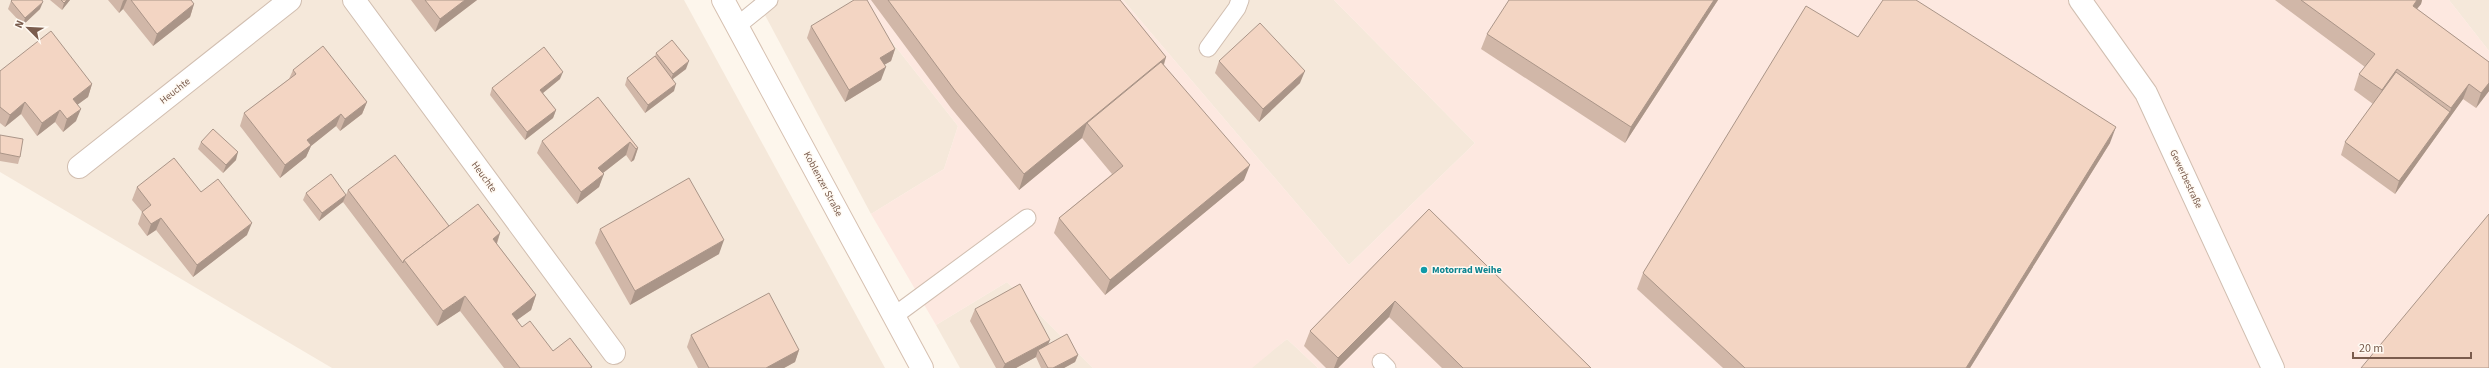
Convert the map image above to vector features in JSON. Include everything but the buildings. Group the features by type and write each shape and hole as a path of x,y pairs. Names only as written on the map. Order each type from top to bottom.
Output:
{"street":[{"name":"Heuchte","path":"79,167 290,0"},
{"name":"Heuchte","path":"354,0 614,354"},
{"name":"Koblenzer Straße","path":"723,0 922,368"},
{"name":"Gewerbestraße","path":"2080,0 2146,92 2273,368"}],"lane":[{"path":"737,26 768,0"},
{"path":"1208,48 1237,8 1240,0"},
{"path":"894,316 1027,218"}],"shaded area":[{"path":"0,0 684,0 885,368 332,368 0,172"},
{"path":"757,0 859,0 958,126 944,169 871,214"},
{"path":"859,0 1123,0 1349,265 1475,143 1334,0 2449,0 2489,51 2489,368 1318,368 1287,339 1252,368 1093,368 1007,282 936,325 871,214 944,169 958,126"},
{"path":"1123,0 1334,0 1475,143 1349,265"},
{"path":"2449,0 2489,0 2489,51"},
{"path":"1007,282 1093,368 960,368 936,325"},
{"path":"1287,339 1318,368 1250,368"}],"place":[{"name":"Motorrad Weihe","path":"1424,270"}]}
